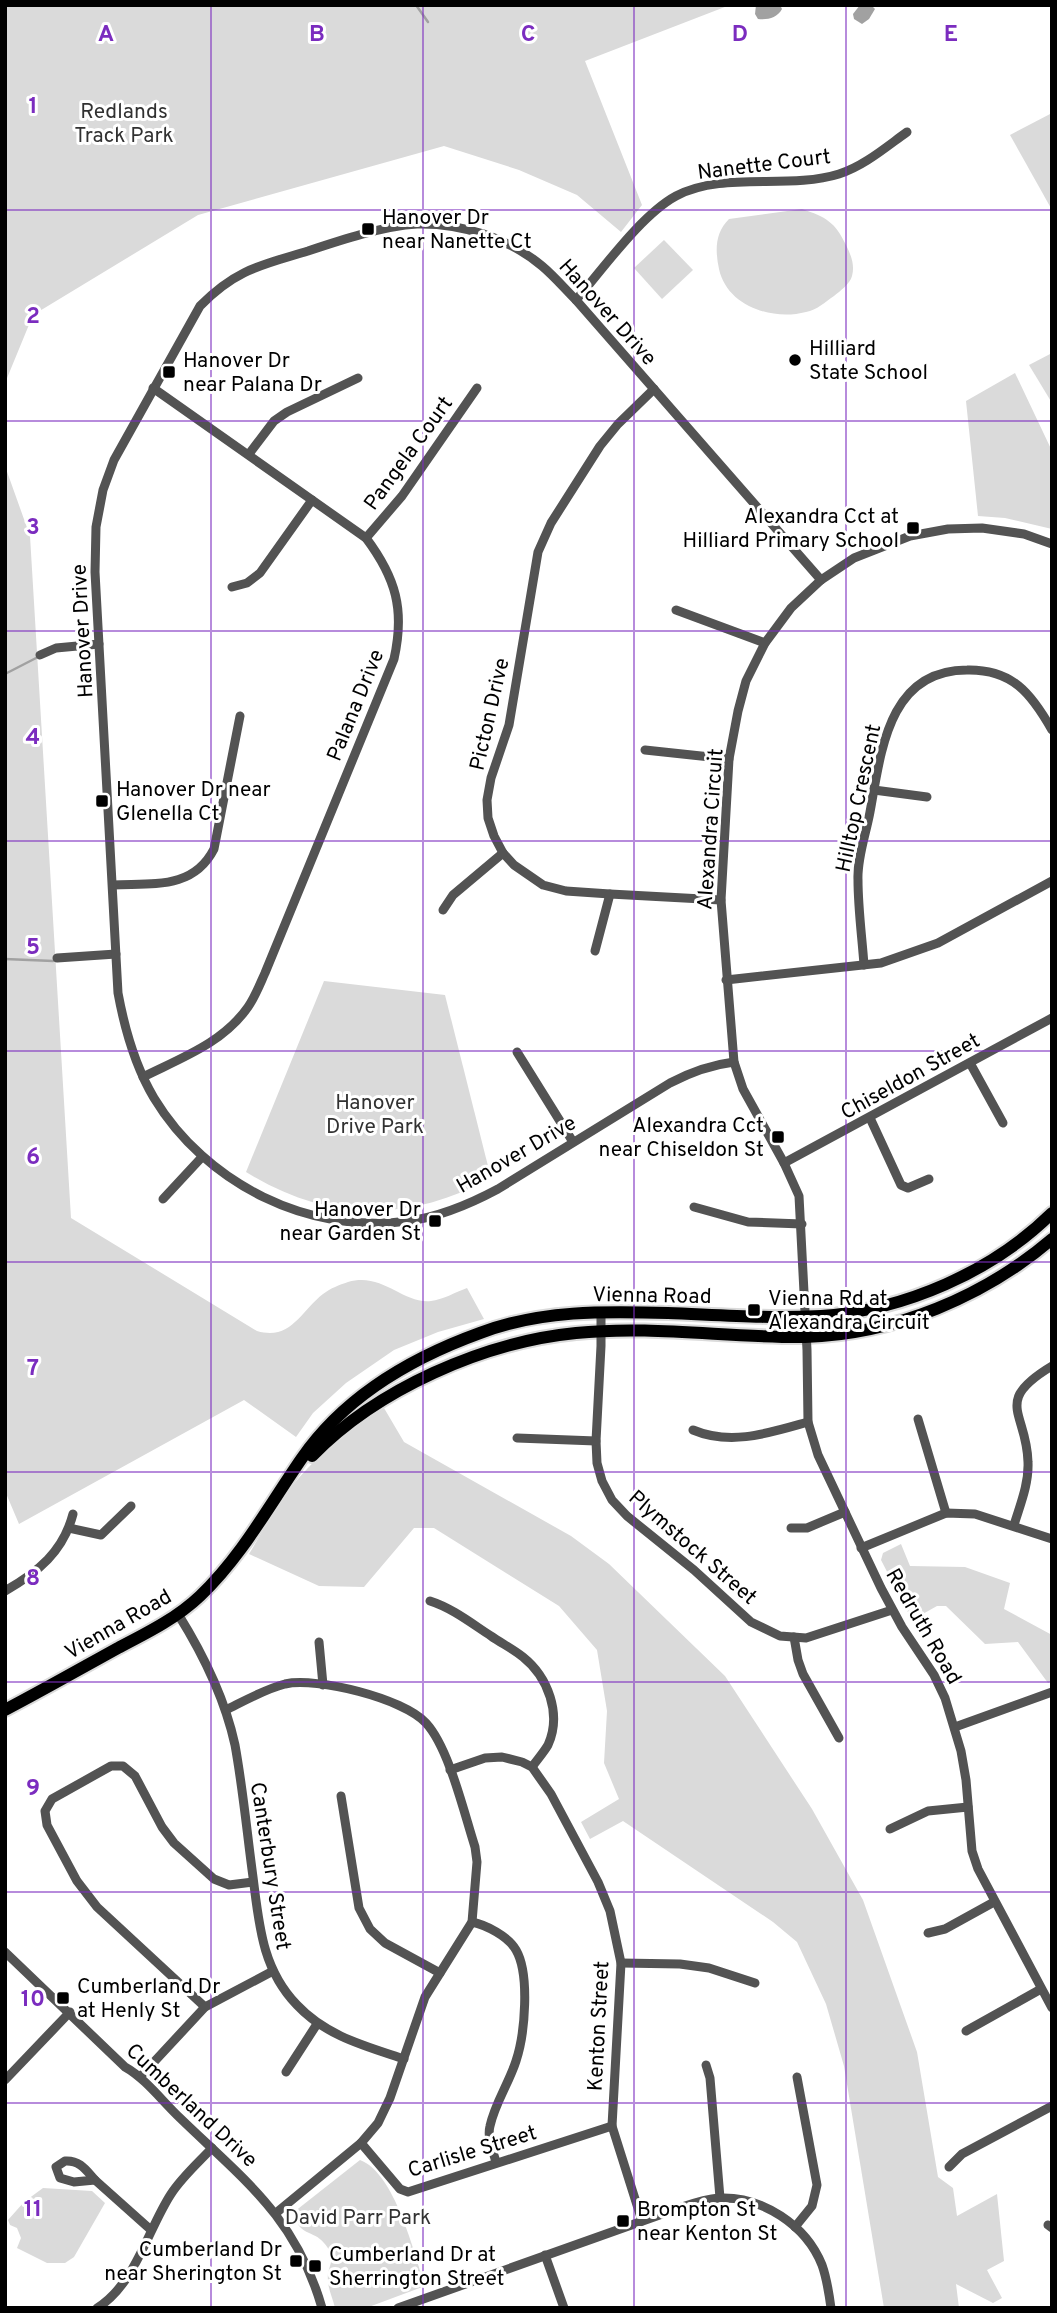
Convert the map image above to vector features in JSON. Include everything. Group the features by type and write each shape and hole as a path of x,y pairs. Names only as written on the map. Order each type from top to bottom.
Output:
{"main road":[{"name":"Vienna Road","path":"5,1710 178,1614 204,1592 285,1485 302,1457 340,1414 380,1382 414,1361 451,1344 497,1328 565,1314 601,1312 805,1317 843,1313 895,1302 948,1283 995,1258 1052,1213"},
{"name":"Vienna Road","path":"285,1485 319,1449 357,1418 388,1398 470,1357 518,1342 601,1331 806,1336 864,1329 959,1300 1010,1271 1052,1238"}],"street":[{"name":"Nanette Court","path":"576,300 651,214 676,196 694,188 713,185 840,174 863,163 907,132"},
{"name":"Hanover Drive","path":"734,1062 692,1072 670,1083 498,1189 470,1204 427,1217 391,1223 354,1224 300,1212 264,1197 202,1157 170,1120 143,1077 131,1050 118,993 95,572 96,527 103,490 114,460 200,306 216,289 254,267 337,242 415,224 439,225 488,236 513,247 542,265 576,300 821,580"},
{"path":"249,454 274,421 358,378"},
{"name":"Palana Drive","path":"143,1077 199,1050 224,1034 248,1007 265,973 394,659 400,635 399,606 389,573 366,538 153,388"},
{"name":"Pangela Court","path":"366,538 402,496 477,388"},
{"name":"Picton Drive","path":"654,389 600,446 551,523 538,552 509,725 491,778 487,800 488,818 503,853 514,865 543,885 566,891 720,900"},
{"path":"232,587 247,583 260,573 312,500"},
{"name":"Alexandra Circuit","path":"806,1336 799,1196 785,1164 743,1089 734,1062 726,980 720,900 729,759 747,681 765,643 791,608 821,580 854,558 890,542 927,532 982,528 1024,534 1052,544"},
{"path":"676,610 765,643"},
{"path":"40,655 56,648 99,644"},
{"name":"Hilltop Crescent","path":"864,965 858,877 887,731 901,702 914,688 933,676 952,670 986,670 1012,680 1027,691 1052,730"},
{"path":"113,885 186,879 208,862 214,849 240,716"},
{"path":"645,750 729,759"},
{"path":"874,790 927,797"},
{"path":"443,911 453,895 503,853"},
{"path":"726,980 891,960 938,943 1052,881"},
{"path":"595,951 610,894"},
{"path":"57,958 116,954"},
{"name":"Chiseldon Street","path":"785,1164 1050,1022"},
{"path":"517,1052 573,1142"},
{"path":"970,1063 1003,1123"},
{"path":"870,1118 901,1185 908,1188 929,1179"},
{"path":"163,1199 202,1157"},
{"path":"694,1207 748,1222 802,1224"},
{"name":"Plymstock Street","path":"601,1312 596,1441 602,1481 612,1500 627,1516 694,1570 751,1622 780,1636 806,1639 892,1610"},
{"name":"Redruth Road","path":"806,1336 808,1422 818,1455 892,1610 934,1675 945,1698 955,1727 966,1780 972,1852 993,1902 1052,2008"},
{"path":"1014,1525 1028,1478 1027,1449 1017,1408 1019,1392 1029,1380 1052,1366"},
{"path":"918,1419 946,1513"},
{"path":"693,1430 709,1437 730,1438 763,1434 808,1422"},
{"path":"517,1438 596,1441"},
{"path":"69,1528 101,1535 131,1506"},
{"path":"791,1528 807,1528 845,1512"},
{"path":"861,1548 946,1513 975,1514 1052,1539"},
{"path":"5,1591 31,1576 45,1564 60,1546 69,1528 72,1514"},
{"path":"429,1601 446,1606 523,1658 537,1671 548,1688 553,1707 553,1726 548,1745 532,1767 502,1757 485,1758 450,1770"},
{"name":"Canterbury Street","path":"178,1614 208,1669 226,1710 238,1765 262,1944 273,1971 295,2004 317,2024 344,2038 404,2059"},
{"path":"794,1637 797,1660 803,1674 839,1738"},
{"path":"319,1642 323,1685"},
{"path":"226,1710 282,1685 303,1681 384,1698 404,1706 426,1722 442,1747 475,1847 477,1862 472,1922 425,1997 390,2098 378,2123 361,2143 276,2213"},
{"path":"955,1727 1051,1694"},
{"path":"205,2007 97,1907 77,1881 47,1825 45,1811 52,1800 111,1766 123,1766 135,1776 162,1827 174,1843 214,1879 229,1885 253,1882"},
{"name":"Kenton Street","path":"532,1767 551,1794 598,1882 610,1911 621,1963 612,2126 642,2221"},
{"path":"341,1796 359,1908 370,1929 385,1943 440,1973"},
{"path":"890,1829 928,1811 968,1807"},
{"path":"928,1933 945,1930 993,1902"},
{"path":"472,1922 507,1939 521,1961 525,2013 522,2036 517,2060 490,2126 489,2140 496,2162"},
{"name":"Cumberland Drive","path":"5,1952 125,2067 140,2077 258,2192 276,2213 305,2260 322,2308"},
{"path":"621,1963 680,1964 709,1968 755,1983"},
{"path":"140,2077 205,2007 273,1971"},
{"path":"966,2031 1041,1989"},
{"path":"5,2080 70,2012"},
{"path":"286,2072 317,2024"},
{"path":"706,2064 710,2078 720,2198"},
{"path":"795,2227 813,2206 817,2185 797,2077"},
{"path":"949,2167 962,2154 1052,2106"},
{"name":"Carlisle Street","path":"361,2143 400,2189 408,2192 612,2126"},
{"path":"97,2308 114,2294 128,2277 172,2192 212,2148"},
{"path":"95,2180 151,2230"},
{"path":"398,2308 411,2306 642,2221 720,2198 759,2205 778,2214 795,2227 810,2244 822,2266 831,2308"},
{"path":"545,2255 564,2308"}],"green space":[{"name":"Redlands Track Park","path":"5,5 730,5 585,61 642,205 621,232 577,195 519,170 444,146 198,215 33,315 5,383"},
{"path":"1052,113 1052,210 1010,135"},
{"path":"802,209 824,218 838,231 852,260 852,276 842,290 814,310 779,314 753,308 731,293 724,282 717,255 721,230 729,219"},
{"path":"664,240 693,270 662,299 634,268"},
{"path":"1052,353 1052,403 1029,365"},
{"path":"1015,373 1052,451 1052,529 1005,518 978,516 966,401"},
{"path":"5,466 30,536 71,1218 257,1331 279,1332 295,1323 326,1292 345,1283 360,1280 382,1284 421,1301 440,1299 467,1288 484,1319 438,1332 394,1350 346,1383 313,1413 296,1437 244,1400 19,1524 5,1491"},
{"name":"Hanover Drive Park","path":"324,981 445,995 491,1178 460,1193 429,1203 368,1211 337,1208 306,1200 246,1172"},
{"path":"384,1408 404,1442 571,1536 609,1564 725,1676 812,1809 863,1900 917,2052 938,2177 953,2188 957,2216 997,2194 1004,2261 987,2270 1002,2298 993,2303 956,2284 959,2308 884,2308 844,2066 826,2004 797,1942 773,1922 623,1821 590,1839 581,1822 619,1799 604,1763 607,1711 597,1650 559,1606 434,1528 414,1528 364,1587 319,1586 249,1554 286,1494 307,1469 344,1435"},
{"path":"901,1544 910,1566 965,1567 1010,1583 1004,1609 1052,1635 1052,1681 1048,1683 1018,1642 985,1644 946,1606 937,1606 912,1620 881,1560 883,1553"},
{"name":"David Parr Park","path":"360,2160 372,2168 393,2197 409,2235 425,2286 366,2308 335,2308 328,2283 331,2254 320,2239 302,2229 294,2212"},
{"path":"43,2188 92,2191 105,2203 74,2257 65,2263 47,2263 17,2248 21,2238 17,2228 10,2225 8,2220 24,2202"}],"shaded area":[{"path":"756,5 780,5 782,9 772,18 758,19 755,14"},
{"path":"860,5 871,5 875,9 862,24 854,19 853,14"}],"waterway":[{"path":"416,5 428,22"},
{"path":"5,674 38,657"},
{"path":"5,959 53,961"}],"place":[{"name":"Hanover Dr near Nanette Ct","path":"368,229"},
{"name":"Hilliard State School","path":"795,360"},
{"name":"Hanover Dr near Palana Dr","path":"169,372"},
{"name":"Alexandra Cct at Hilliard Primary School","path":"913,528"},
{"name":"Hanover Dr near Glenella Ct","path":"102,801"},
{"name":"Alexandra Cct near Chiseldon St","path":"778,1137"},
{"name":"Hanover Dr near Garden St","path":"435,1221"},
{"name":"Vienna Rd at Alexandra Circuit","path":"754,1310"},
{"name":"Cumberland Dr at Henly St","path":"63,1998"},
{"name":"Brompton St near Kenton St","path":"623,2221"},
{"name":"Cumberland Dr near Sherington St","path":"296,2261"},
{"name":"Cumberland Dr at Sherrington Street","path":"315,2266"}]}
